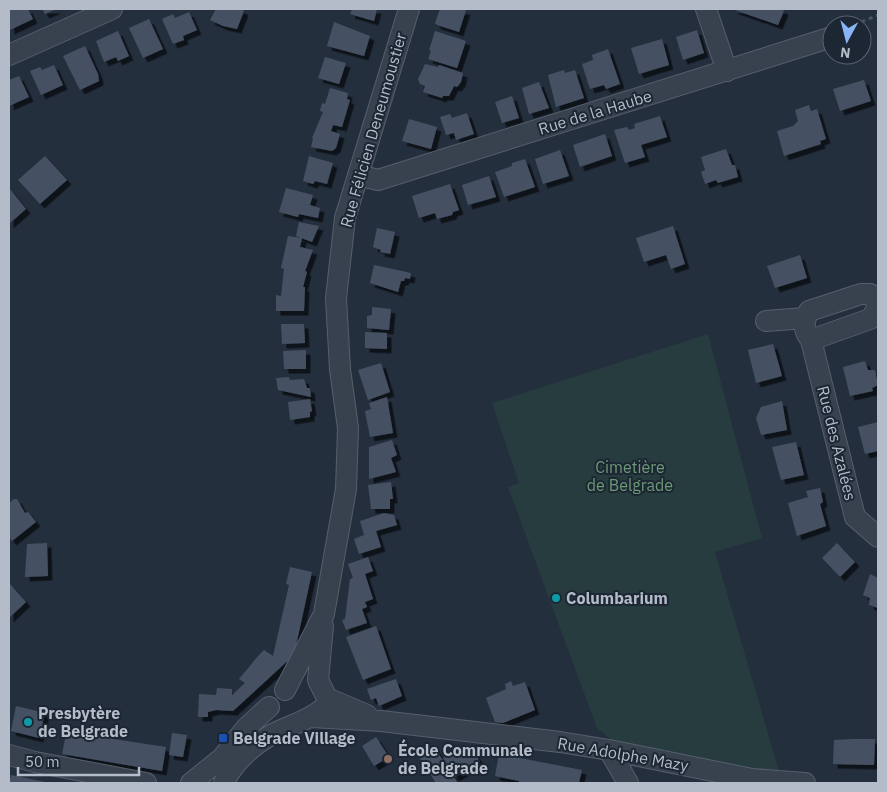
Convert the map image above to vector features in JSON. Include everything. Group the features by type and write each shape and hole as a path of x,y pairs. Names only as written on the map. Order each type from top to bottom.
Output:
{"street":[{"path":"9,55 112,9"},
{"name":"Rue Félicien Deneumoustier","path":"285,690 324,614 346,489 348,428 340,369 336,298 345,218 409,9"},
{"path":"706,9 727,70"},
{"name":"Rue de la Haube","path":"358,175 378,180 822,39"},
{"path":"766,321 805,318 809,311 861,294 870,294 877,301 876,311 870,319 811,340"},
{"name":"Rue des Azalées","path":"805,318 805,333 811,340 855,517 878,537"},
{"path":"224,783 228,773 245,755 272,735 312,717 322,710 327,698 318,680 324,614"},
{"name":"Rue Félicien Deneumoustier","path":"201,782 246,728 285,690 307,675 318,680"},
{"name":"Rue Adolphe Mazy","path":"327,698 381,721"},
{"path":"269,707 264,726 272,735"},
{"name":"Rue Adolphe Mazy","path":"312,717 381,721 610,750 752,778 805,783"},
{"path":"610,750 628,783"},
{"path":"9,755 35,762 146,783"}],"green space":[{"name":"Cimetière de Belgrade","path":"708,334 762,538 715,552 779,771 764,773 614,742 597,728 508,487 519,483 492,403"}],"building":[{"path":"9,9 28,9 33,19 10,30"},
{"path":"42,9 57,9 45,14"},
{"path":"216,9 241,9 244,11 237,29 223,26 210,20"},
{"path":"352,9 377,9 374,21 350,14"},
{"path":"440,9 466,10 459,32 435,23"},
{"path":"732,9 782,9 784,11 778,25"},
{"path":"189,12 197,30 183,36 184,40 173,44 162,19 173,14 175,18"},
{"path":"149,19 163,49 143,58 129,28"},
{"path":"334,22 370,36 364,56 327,46"},
{"path":"697,30 704,53 683,60 676,37"},
{"path":"118,31 129,56 118,61 116,57 104,62 96,41"},
{"path":"435,31 466,41 457,68 428,59"},
{"path":"662,39 669,65 639,74 631,48"},
{"path":"85,46 98,74 99,81 80,90 63,56"},
{"path":"608,49 620,84 606,89 604,85 590,89 582,64 593,60 592,55"},
{"path":"325,57 346,63 339,84 318,78"},
{"path":"425,64 438,67 439,65 463,73 461,82 457,87 454,86 449,96 443,96 442,98 423,92 425,86 420,84 418,79"},
{"path":"54,65 63,85 41,95 30,71 40,67 42,70"},
{"path":"564,70 565,73 575,70 584,98 556,107 548,75"},
{"path":"19,76 29,97 9,106 9,80"},
{"path":"864,80 871,101 840,111 833,89"},
{"path":"539,82 549,108 529,114 522,88"},
{"path":"330,88 348,93 347,99 350,100 342,127 333,125 331,131 340,134 336,148 332,151 311,147 312,138 323,112 320,111 322,103 325,104"},
{"path":"512,96 519,118 502,123 495,102"},
{"path":"809,105 811,111 817,109 826,139 820,141 821,144 784,156 777,131 793,126 798,121 795,110"},
{"path":"467,113 474,134 456,140 454,133 446,135 440,117 450,114 452,118"},
{"path":"660,116 667,137 641,145 645,157 625,163 614,130 627,127 629,130 635,128 634,124"},
{"path":"409,119 437,127 431,149 402,141"},
{"path":"605,134 612,156 580,167 573,145"},
{"path":"726,149 732,165 735,165 738,177 718,183 716,180 705,184 701,172 705,170 701,157"},
{"path":"560,150 569,176 543,184 535,159"},
{"path":"45,156 67,180 40,204 18,180"},
{"path":"309,156 333,163 327,184 315,181 313,184 303,181"},
{"path":"525,159 535,187 504,197 495,172"},
{"path":"489,176 496,197 468,205 462,185"},
{"path":"450,184 459,210 453,212 452,215 437,219 435,213 419,218 412,196"},
{"path":"9,188 26,209 9,224"},
{"path":"286,188 313,195 310,205 320,208 318,218 299,214 298,217 279,212"},
{"path":"299,222 319,226 312,242 296,236"},
{"path":"673,226 685,264 671,269 666,255 644,262 636,238"},
{"path":"377,228 395,232 390,254 380,252 381,250 373,247"},
{"path":"288,236 302,238 300,247 313,250 305,271 307,272 303,287 305,287 304,311 276,311 276,295 281,296 284,269 281,268"},
{"path":"800,255 807,278 775,288 767,266"},
{"path":"374,265 411,273 410,279 405,278 404,281 401,281 398,292 370,283"},
{"path":"372,307 391,309 389,330 367,328 367,316 372,315"},
{"path":"281,324 304,324 305,343 282,344"},
{"path":"365,332 387,333 387,349 365,348"},
{"path":"773,344 782,376 756,383 748,350"},
{"path":"306,350 306,369 284,369 283,351"},
{"path":"865,361 868,370 875,370 878,385 872,388 873,391 850,396 843,367"},
{"path":"381,363 390,392 368,400 358,370"},
{"path":"289,377 290,380 304,379 307,388 310,388 311,397 278,390 276,378"},
{"path":"387,397 393,433 370,437 365,411 371,409 369,403"},
{"path":"310,399 312,411 310,412 310,417 290,420 288,402"},
{"path":"782,401 787,430 761,435 756,418 761,407"},
{"path":"878,422 878,451 865,454 858,427"},
{"path":"392,440 397,455 391,458 396,472 369,479 369,447"},
{"path":"796,442 804,475 781,480 772,447"},
{"path":"391,482 393,499 390,499 390,509 371,509 368,485"},
{"path":"820,488 823,502 820,504 826,526 797,536 788,503 808,497 806,491"},
{"path":"17,499 25,513 28,512 36,522 12,541 9,537 9,503"},
{"path":"384,513 394,515 397,525 376,531 381,547 359,554 354,539 364,535 360,521"},
{"path":"47,543 48,576 25,577 27,544"},
{"path":"837,543 855,562 840,577 822,558"},
{"path":"368,557 373,571 365,574 373,599 365,602 367,607 362,609 367,623 346,630 342,620 345,619 350,579 353,578 348,564"},
{"path":"290,567 312,572 294,655 233,711 216,710 208,712 208,717 198,717 199,694 216,695 217,688 232,689 232,695 245,683 239,679 264,650 273,656 289,585 286,584"},
{"path":"870,574 878,578 878,608 869,605 870,598 863,595"},
{"path":"9,585 26,602 9,618"},
{"path":"376,626 391,669 363,680 346,637"},
{"path":"396,679 402,696 379,706 376,698 371,700 367,689"},
{"path":"511,681 513,686 525,682 535,710 503,723 495,722 486,698 506,689 505,684"},
{"name":"Presbytère de Belgrade","path":"16,706 45,713 39,738 11,731"},
{"path":"88,732 107,735 107,738 166,747 162,771 62,754 66,734 86,739"},
{"path":"172,733 187,735 183,757 169,755"},
{"path":"376,737 389,757 374,766 362,746"},
{"path":"875,739 874,765 833,764 834,740"},
{"path":"465,745 470,745 480,762 455,777 443,758"},
{"path":"434,747 458,783 436,783 419,757"},
{"path":"499,754 582,770 579,783 519,783 519,781 495,776"},
{"path":"11,775 45,782 45,783 9,783"}],"place":[{"name":"Columbarium","path":"556,598"},
{"name":"Presbytère de Belgrade","path":"28,722"},
{"name":"Belgrade Village","path":"223,738"},
{"name":"École Communale de Belgrade","path":"388,759"}]}
